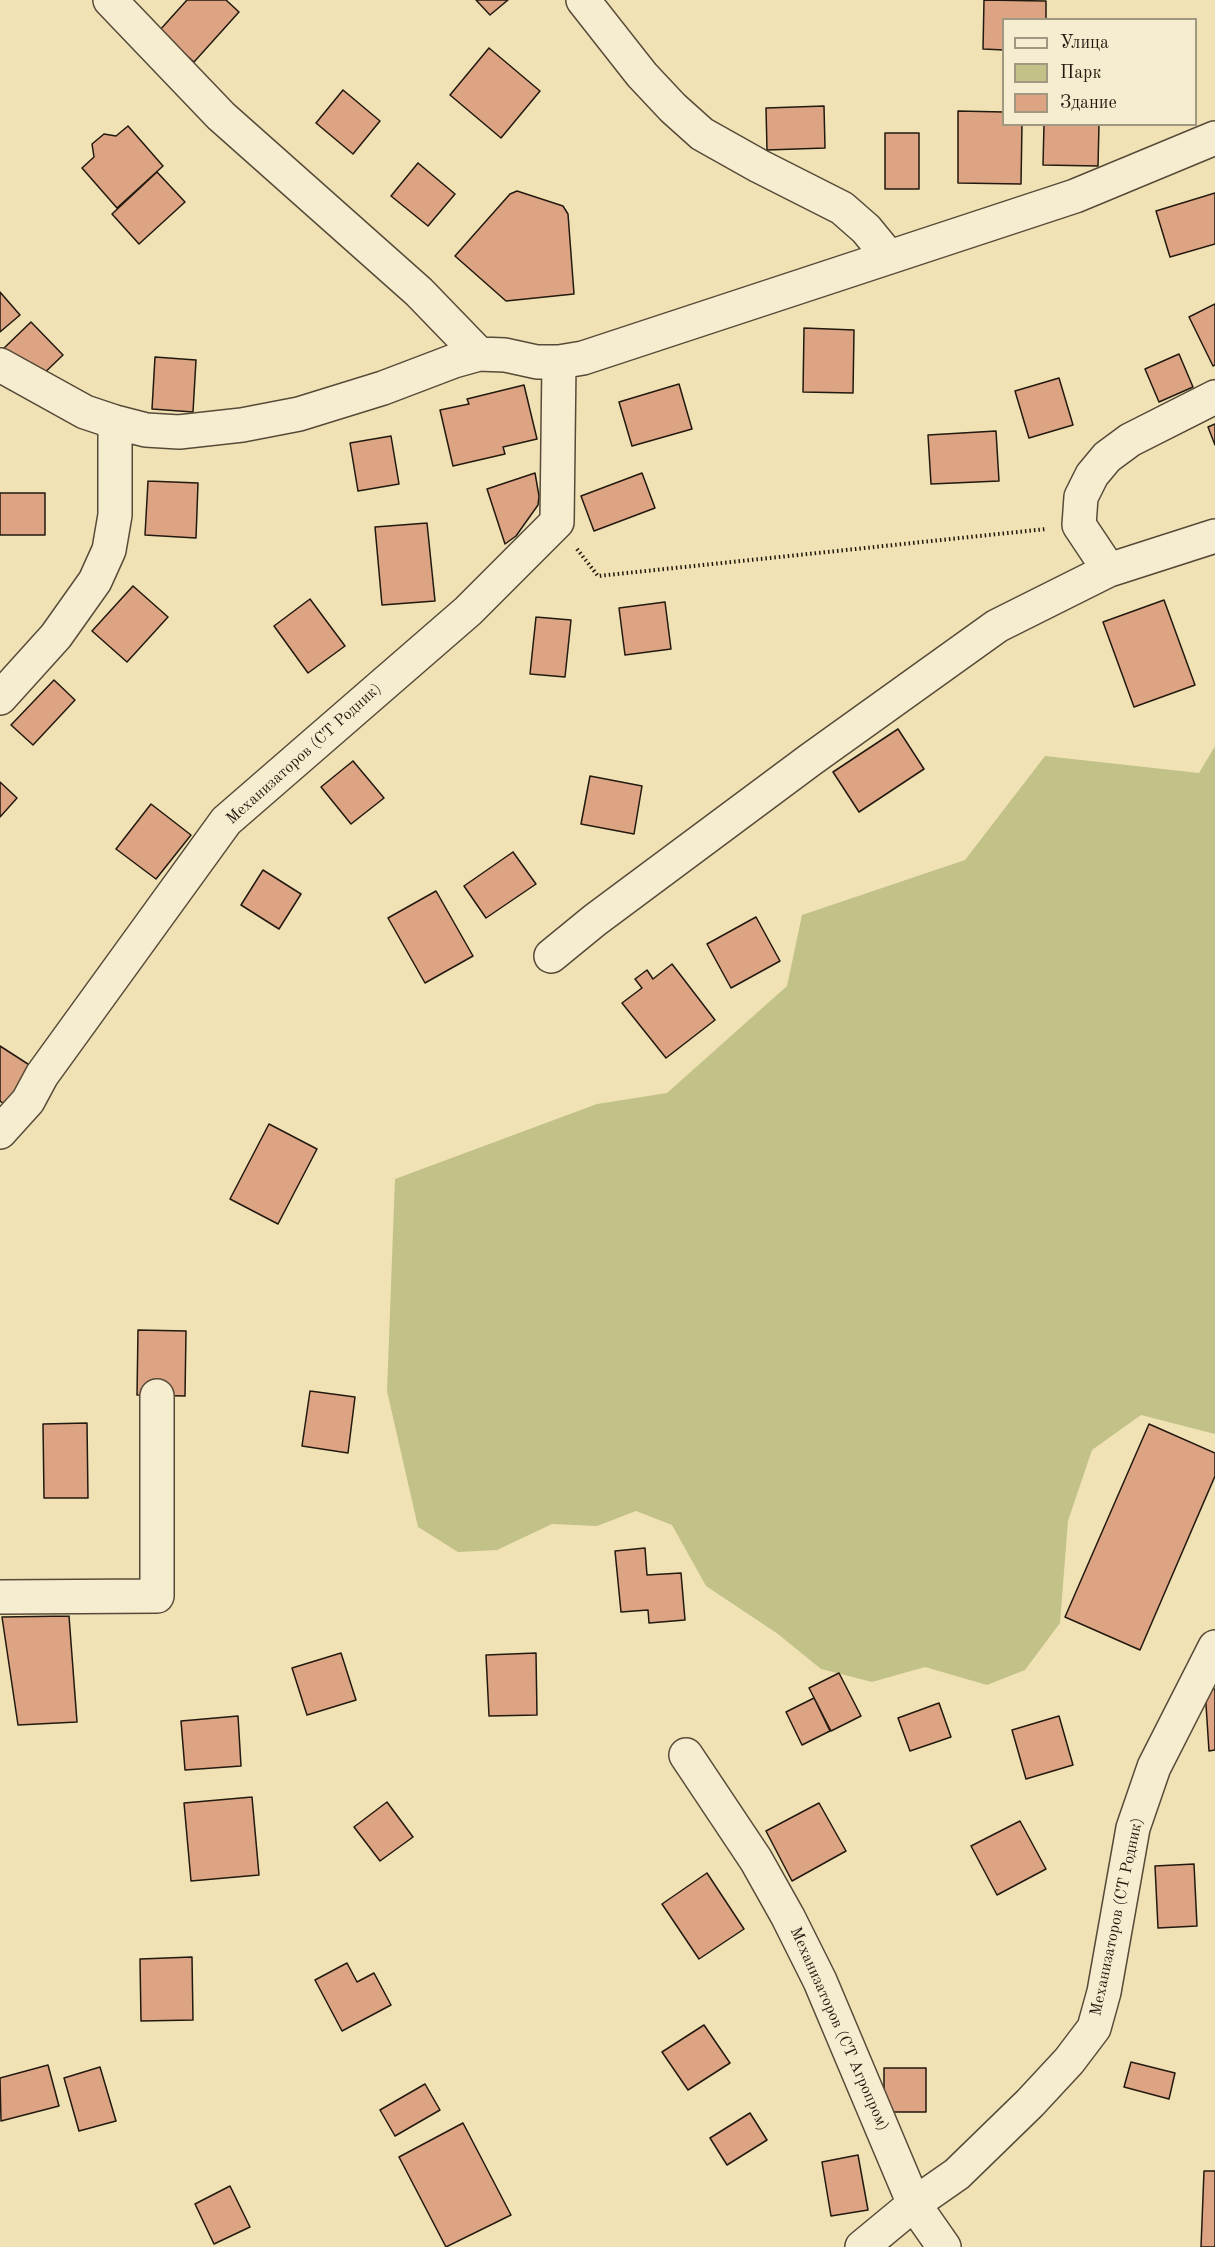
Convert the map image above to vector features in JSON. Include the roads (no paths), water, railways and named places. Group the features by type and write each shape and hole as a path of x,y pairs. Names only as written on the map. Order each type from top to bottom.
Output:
{"lane":[{"path":"110,0 220,116 419,292 478,354"},
{"path":"583,0 642,75 702,134 842,208 866,229 889,257"},
{"path":"0,365 85,412 115,423 146,430 179,432 242,426 299,414 383,388 478,354 505,355 537,362 559,362 583,358 1075,196 1215,138"},
{"name":"Механизаторов (СТ Родник)","path":"0,1132 28,1101 42,1075 226,821 468,611 557,522 559,362"},
{"path":"1109,570 1079,525 1081,497 1092,475 1107,457 1130,441 1215,397"},
{"path":"0,698 56,636 95,581 109,550 115,515 115,423"},
{"path":"551,956 595,920 801,767 997,626 1109,570 1215,536"},
{"path":"0,1597 157,1596 157,1396"},
{"name":"Механизаторов (СТ Родник)","path":"862,2247 914,2204 957,2174 1030,2103 1069,2061 1094,2028 1104,1992 1133,1828 1154,1767 1215,1647"},
{"name":"Механизаторов (СТ Агропром)","path":"686,1755 756,1860 788,1917 820,1981 914,2204 944,2247"}]}
